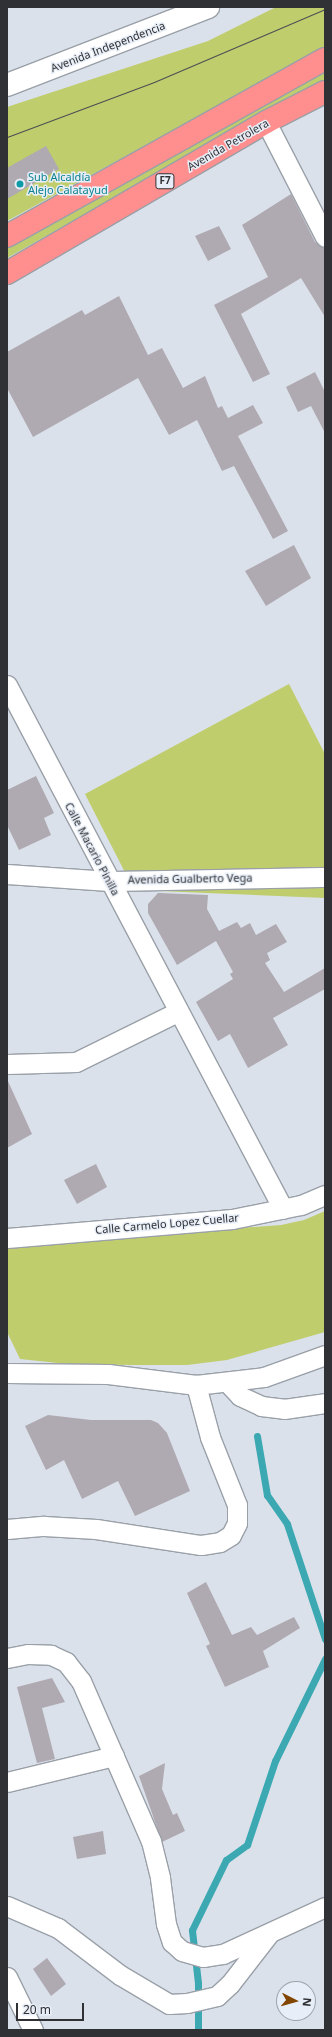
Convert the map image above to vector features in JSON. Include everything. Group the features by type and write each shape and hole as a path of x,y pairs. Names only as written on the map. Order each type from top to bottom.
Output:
{"highway":[{"path":"7,236 325,59"},
{"name":"Avenida Petrolera","path":"7,273 266,122 325,92"}],"street":[{"name":"Avenida Independencia","path":"7,85 204,8"},
{"path":"266,122 325,237"},
{"name":"Calle Macario Pinilla","path":"7,685 177,1012 283,1209"},
{"name":"Avenida Gualberto Vega","path":"7,874 109,881 325,877"},
{"path":"7,1064 76,1062 177,1012"},
{"name":"Calle Carmelo Lopez Cuellar","path":"7,1238 232,1219 283,1209 325,1195"},
{"path":"7,1373 108,1374 196,1385 264,1377 325,1355"},
{"path":"227,1382 240,1396 261,1406 284,1409 325,1403"},
{"path":"7,1529 44,1526 96,1529 201,1545 220,1542 231,1535 237,1523 237,1505 210,1437 196,1385"},
{"path":"7,1658 28,1654 51,1655 66,1662 81,1681 151,1841 160,1878 166,1924 172,1942 182,1951 203,1957 223,1954 325,1907"},
{"path":"7,1782 114,1756"},
{"path":"7,1906 58,1928 120,1975 169,2004 187,2003 217,1996 230,1984 270,1932"},
{"path":"7,1977 33,2030"}],"green space":[{"path":"276,7 325,7 325,47 7,221 7,107 208,41"},
{"path":"325,71 325,79 7,258 7,247"},
{"path":"289,684 325,754 325,898 134,890 85,794"},
{"path":"325,1211 325,1332 227,1360 187,1365 132,1365 67,1364 20,1359 7,1332 7,1245 281,1225 304,1220"}],"building":[{"name":"Sub Alcaldía Alejo Calatayud","path":"46,146 59,169 7,199 7,168"},
{"path":"291,194 315,242 325,248 325,317 301,278 241,314 270,374 253,382 214,305 268,277 242,225"},
{"path":"219,226 231,249 208,261 195,236"},
{"path":"119,296 148,355 162,348 183,388 205,376 218,408 222,406 228,418 253,405 263,423 238,436 288,531 273,539 234,466 222,471 197,420 169,435 138,378 33,437 7,388 7,352 82,310 85,315"},
{"path":"315,372 325,392 325,433 311,406 298,412 286,387"},
{"path":"294,545 311,578 266,606 245,571"},
{"path":"36,776 54,813 44,818 51,835 19,850 7,825 7,790"},
{"path":"158,893 208,895 207,909 219,931 237,922 241,928 250,923 256,935 276,924 287,942 267,953 270,960 265,963 284,992 325,968 325,989 273,1018 288,1045 248,1068 230,1034 218,1041 196,1002 233,979 230,974 233,972 216,941 177,965 148,913 148,904"},
{"path":"7,1079 32,1134 7,1148"},
{"path":"96,1164 107,1187 77,1204 64,1180"},
{"path":"48,1415 91,1420 151,1420 158,1423 167,1433 190,1491 135,1516 118,1481 82,1499 64,1460 46,1470 25,1426"},
{"path":"206,1582 232,1635 251,1627 257,1635 294,1617 300,1628 263,1651 269,1667 225,1687 206,1646 210,1644 187,1593"},
{"path":"52,1678 65,1702 42,1708 55,1759 37,1763 17,1687"},
{"path":"165,1763 162,1789 173,1815 177,1813 185,1831 162,1842 139,1776"},
{"path":"103,1831 106,1854 77,1859 73,1837"},
{"path":"47,1958 66,1984 51,1996 33,1969"}],"waterway":[{"path":"257,1436 267,1495 287,1524 325,1639"},
{"path":"198,2030 198,1983 192,1930 226,1860 247,1845 275,1761 325,1659"}],"tram line":[{"path":"7,137 154,82 325,9"}],"place":[{"name":"Sub Alcaldía Alejo Calatayud","path":"20,184"}]}
